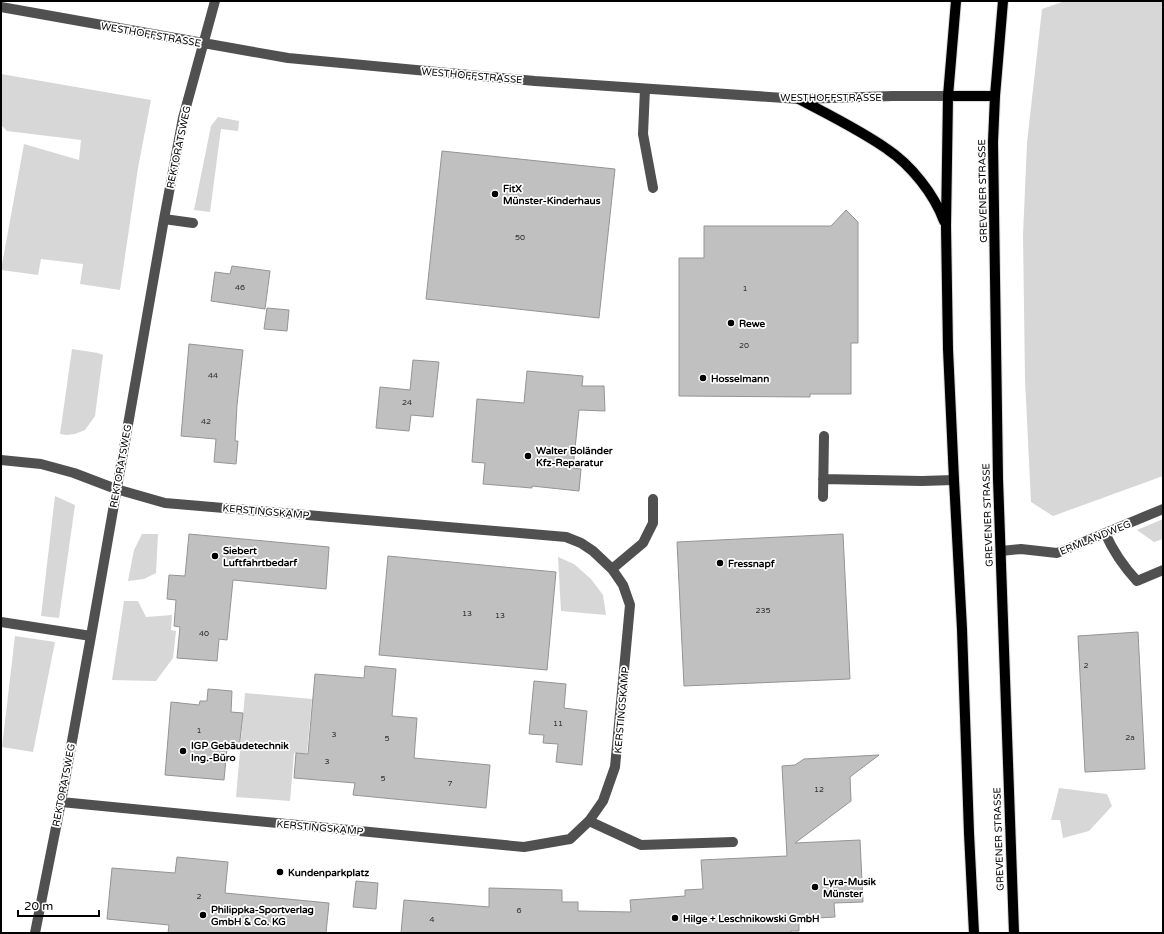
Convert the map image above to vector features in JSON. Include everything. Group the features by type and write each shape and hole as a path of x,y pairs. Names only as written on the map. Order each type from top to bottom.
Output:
{"main road":[{"path":"956,1 948,96 946,226 948,349 962,629 968,825 974,933"},
{"name":"GREVENER STRASSE","path":"1003,1 995,96 993,142 998,479 1014,933"},
{"path":"948,96 995,96"},
{"path":"799,99 889,150 921,181 940,211 946,226"}],"street":[{"name":"REKTORATSWEG","path":"35,933 91,636 183,118 215,1"},
{"name":"WESTHOFFSTRASSE","path":"1,7 288,58 535,81 799,99 948,96"},
{"path":"644,89 643,134 653,188"},
{"path":"164,219 193,223"},
{"path":"823,496 824,436"},
{"name":"KERSTINGSKAMP","path":"1,460 41,464 74,473 116,489 165,503 566,537 581,543 593,551 612,569 623,585 630,605 615,767 603,801 589,821 570,839 524,847 60,802"},
{"path":"823,478 922,481 954,480"},
{"path":"612,569 643,543 653,523 653,499"},
{"name":"ERMLANDWEG","path":"1000,551 1021,549 1057,553 1163,509"},
{"path":"1105,533 1126,570 1137,581 1163,570"},
{"path":"1,622 91,636"},
{"path":"589,821 642,845 733,842"}],"shaded area":[{"path":"1065,1 1163,1 1163,476 1053,516 1031,502 1025,379 1023,235 1027,143 1042,9"},
{"path":"1,74 151,100 138,168 120,290 80,284 83,264 41,259 38,275 1,270 24,144 79,160 81,140 7,131 1,125"},
{"path":"218,117 239,121 238,131 221,129 210,212 194,210 211,126"},
{"path":"72,349 103,355 95,416 85,430 75,434 66,435 60,434"},
{"path":"55,496 75,505 59,618 41,616"},
{"path":"1163,519 1163,539 1154,542 1137,530"},
{"path":"142,534 158,534 156,573 144,579 128,581 134,550"},
{"path":"558,557 574,564 591,579 603,595 606,615 561,611"},
{"path":"124,601 138,601 146,617 172,615 171,630 176,631 173,658 156,681 112,680"},
{"path":"15,636 55,642 33,752 2,747"},
{"path":"245,693 312,699 307,753 294,753 290,801 236,797"},
{"path":"1059,788 1107,794 1112,806 1089,831 1063,838 1060,820 1051,820"}],"building":[{"path":"442,151 615,169 599,318 426,299"},
{"path":"846,210 858,222 858,343 851,343 851,394 810,394 810,397 679,396 679,258 704,258 704,226 831,226"},
{"path":"232,266 270,271 265,309 211,301 215,272 230,274"},
{"path":"267,308 289,310 287,331 264,329"},
{"path":"189,344 243,350 237,405 235,441 238,441 236,464 214,462 216,439 181,436"},
{"path":"413,360 439,362 433,417 411,415 409,431 376,428 380,387 410,390"},
{"path":"527,371 583,376 582,386 604,386 605,411 579,410 573,468 581,469 579,491 532,486 532,488 483,484 485,463 472,462 477,399 524,403"},
{"path":"189,534 329,547 326,589 233,580 227,640 219,639 217,661 177,658 180,627 174,626 176,600 167,599 169,575 185,576"},
{"path":"843,534 850,679 684,686 677,542"},
{"path":"388,556 556,572 547,670 379,655"},
{"path":"1138,632 1145,769 1085,772 1078,636"},
{"path":"365,666 396,669 392,716 417,718 414,758 490,765 486,808 353,795 355,783 294,778 296,753 308,754 315,674 364,678"},
{"path":"534,681 566,684 564,708 587,711 582,765 556,762 558,744 543,743 544,735 529,734"},
{"path":"208,689 232,691 231,712 243,713 239,749 227,748 224,780 165,775 171,702 199,705 200,701 207,701"},
{"path":"879,755 850,777 851,801 795,843 860,840 863,902 834,903 835,917 799,919 799,931 791,931 791,933 401,933 404,900 489,907 489,888 562,890 562,902 578,902 578,911 631,912 630,900 685,896 685,890 703,889 701,860 787,856 782,766 795,765 804,759"},
{"path":"177,857 228,862 225,893 329,903 326,933 168,933 169,925 107,919 112,868 175,873"},
{"path":"356,881 378,883 376,909 353,907"}],"place":[{"name":"FitX Münster-Kinderhaus","path":"495,194"},
{"name":"Rewe","path":"731,323"},
{"name":"Hosselmann","path":"703,378"},
{"name":"Walter Boländer Kfz-Reparatur","path":"528,456"},
{"name":"Siebert Luftfahrtbedarf","path":"215,556"},
{"name":"Fressnapf","path":"720,563"},
{"name":"IGP Gebäudetechnik Ing.-Büro","path":"183,751"},
{"name":"Kundenparkplatz","path":"280,872"},
{"name":"Lyra-Musik Münster","path":"815,887"},
{"name":"Philippka-Sportverlag GmbH & Co. KG","path":"203,915"},
{"name":"Hilge + Leschnikowski GmbH","path":"675,918"}]}
